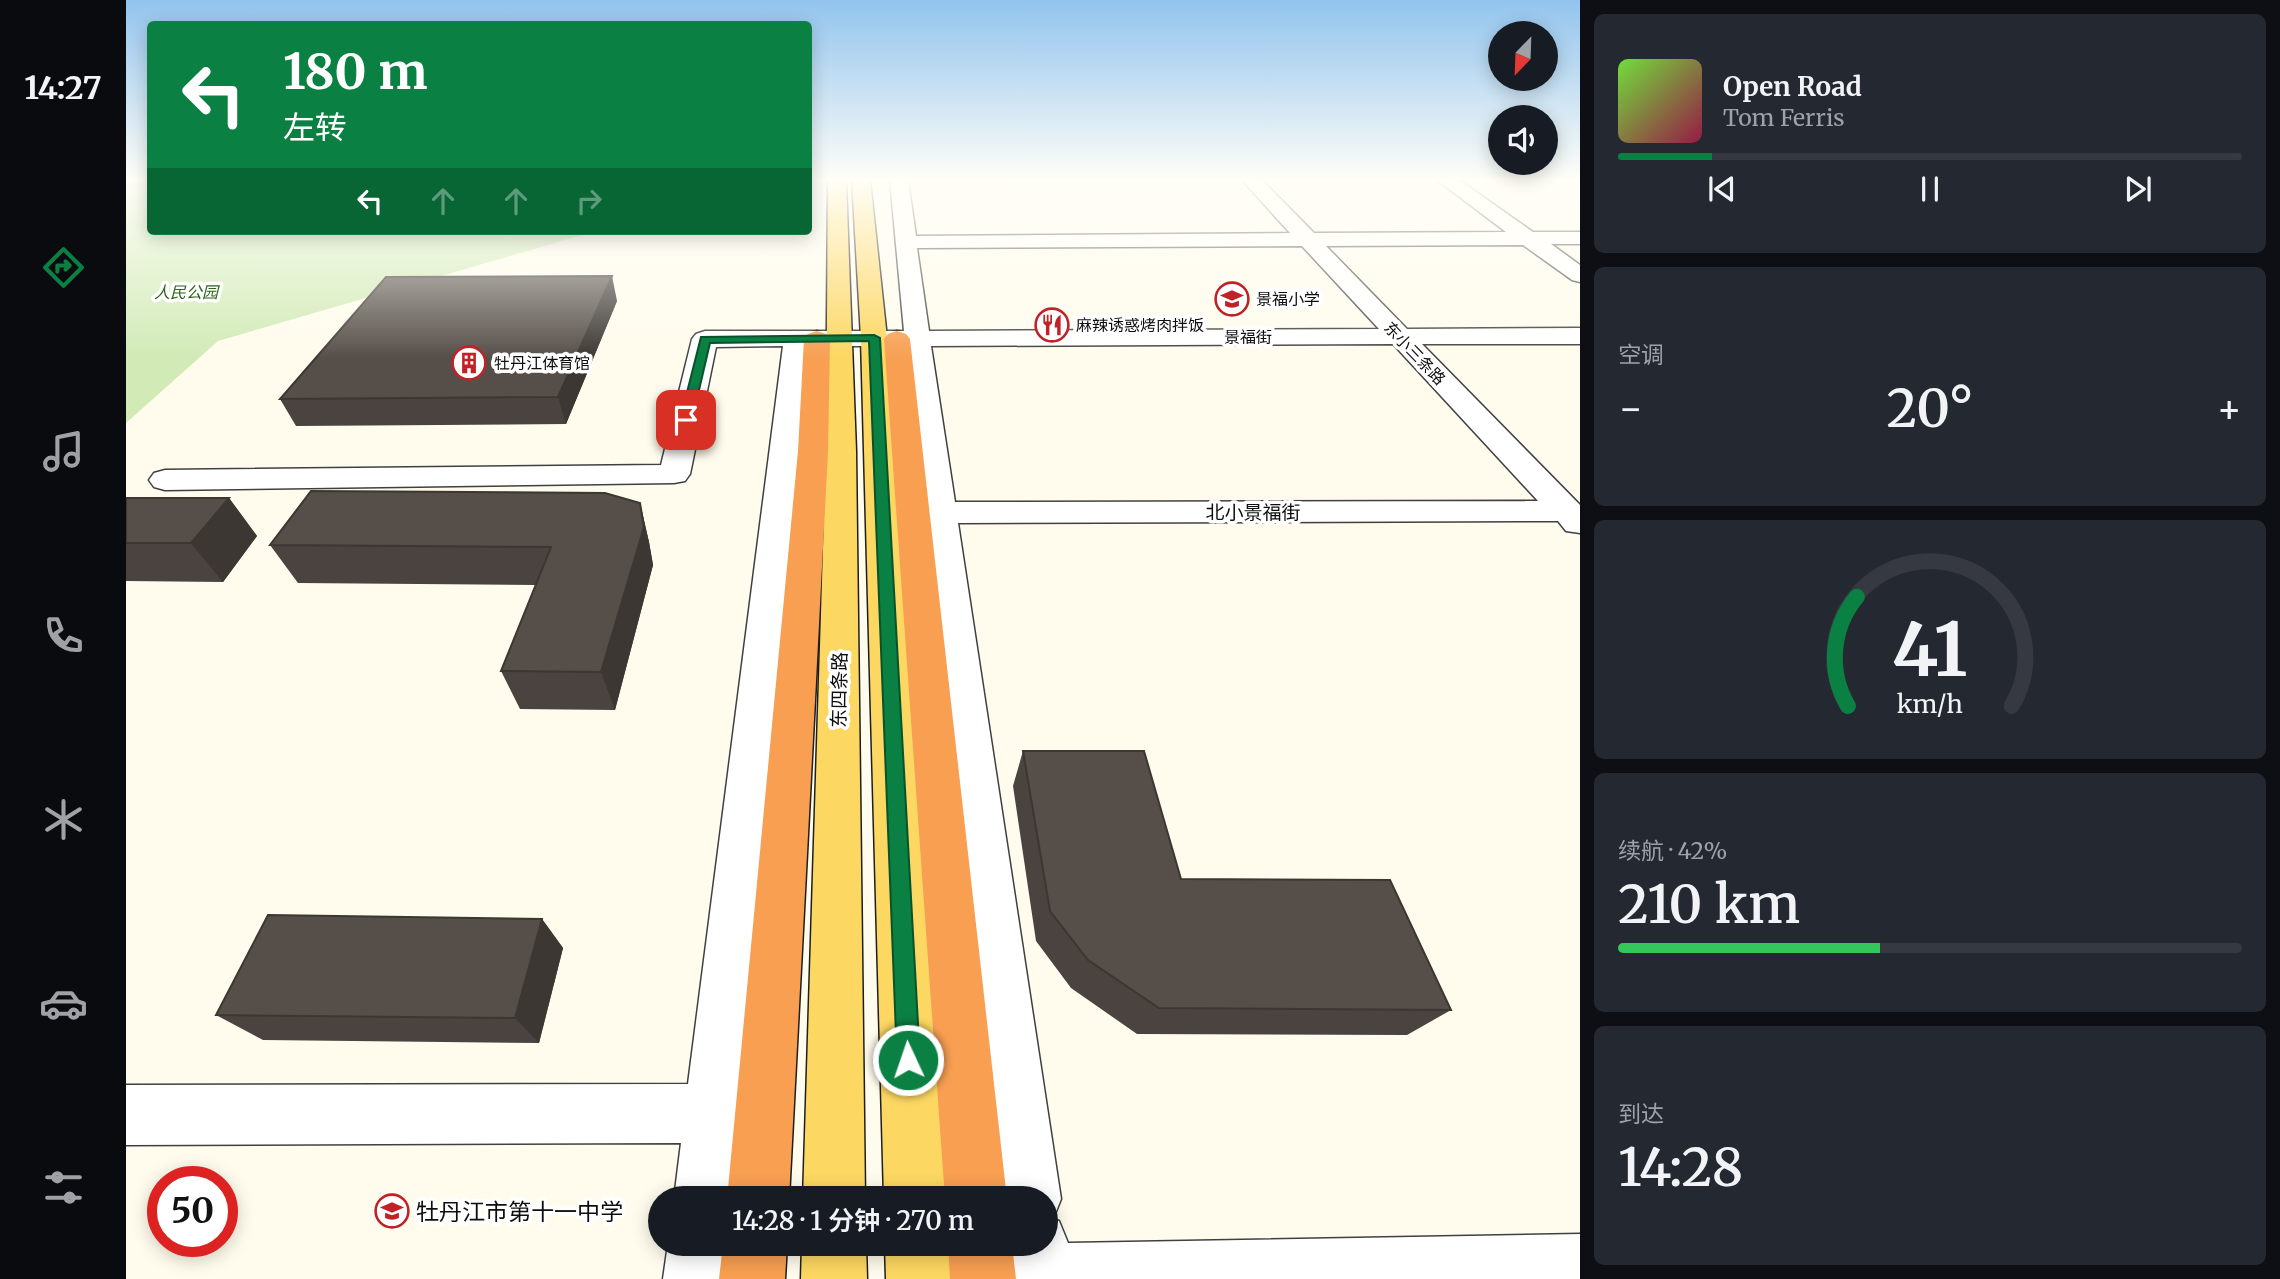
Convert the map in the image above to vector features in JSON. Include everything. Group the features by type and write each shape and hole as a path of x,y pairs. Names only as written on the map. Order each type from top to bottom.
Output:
{"highway":[{"path":"818,339 860,451 974,1186"},
{"path":"760,1186 860,451 896,339"},
{"path":"752,1279 754,1256"},
{"path":"1001,1256 1025,1270"}],"main road":[{"path":"818,339 830,240"},
{"path":"874,240 896,339"},
{"path":"860,451 914,1186"},
{"name":"东四条路","path":"834,1186 860,451"},
{"path":"834,1256 834,1279"},
{"path":"918,1256 919,1279"}],"street":[{"name":"东小三条路","path":"1307,240 1573,518"},
{"path":"1028,1186 940,513 896,339 906,242 1342,240"},
{"path":"1530,240 1580,275"},
{"name":"景福街","path":"165,480 674,474 705,340 1580,336"},
{"path":"706,1186 818,339"},
{"name":"北小景福街","path":"940,513 1573,518"},
{"path":"126,1115 714,1113"},
{"path":"696,1279 699,1256"},
{"path":"1025,1270 1580,1267"}],"green space":[{"name":"人民公园","path":"126,240 566,240 218,341 126,423"}],"building":[{"name":"牡丹江体育馆","path":"612,276 558,397 280,399 386,277"},
{"path":"311,491 605,493 640,503 644,527 601,672 501,671 551,547 270,545"},
{"path":"126,498 229,498 191,543 126,543"},
{"path":"1023,751 1144,751 1181,879 1390,880 1451,1010 1159,1008 1088,960 1050,911"},
{"path":"268,915 542,919 515,1018 216,1015"}],"place":[{"name":"景福小学","path":"1232,299"},
{"name":"麻辣诱惑烤肉拌饭","path":"1052,325"},
{"name":"牡丹江体育馆","path":"469,363"},
{"name":"牡丹江市第十一中学","path":"392,1211"}],"route":[{"path":"686,420 705,340 874,338 908,1060"}]}
